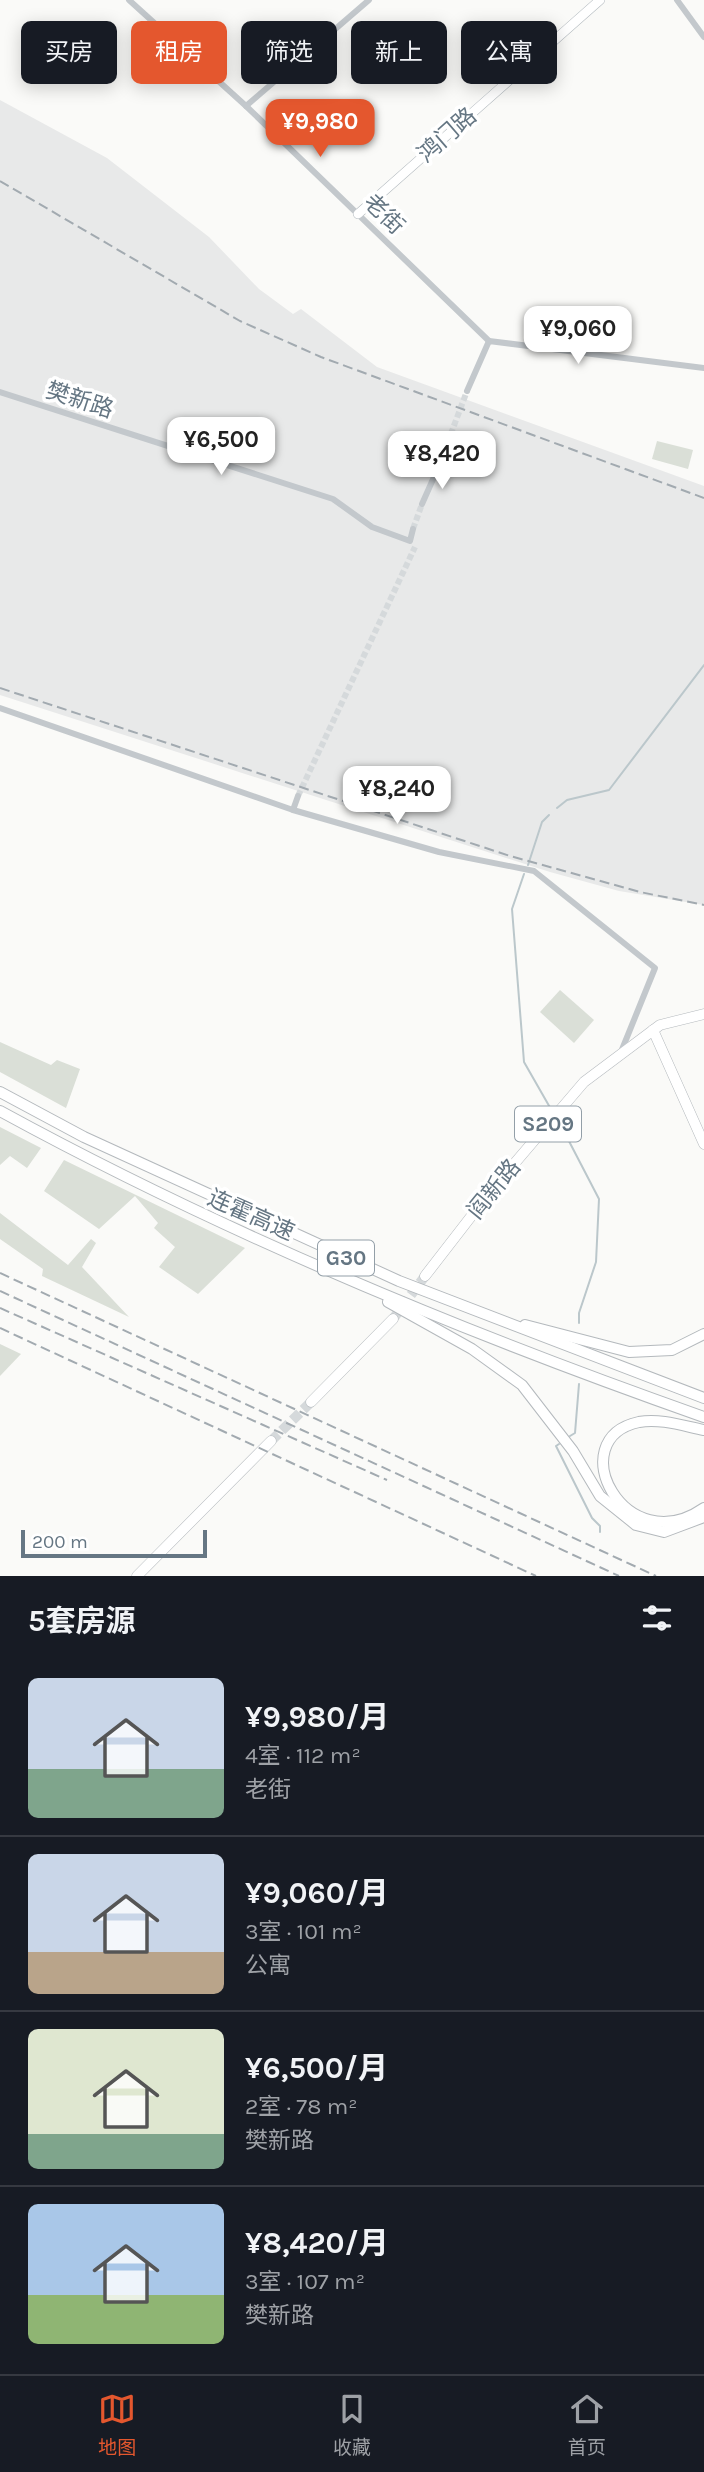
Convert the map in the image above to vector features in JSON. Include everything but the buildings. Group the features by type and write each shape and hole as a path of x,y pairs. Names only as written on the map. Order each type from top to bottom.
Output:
{"highway":[{"name":"连霍高速","path":"0,1092 84,1137 211,1197 475,1312 704,1398"},
{"name":"连霍高速","path":"0,1111 74,1152 245,1235 602,1381 704,1417"},
{"path":"339,1275 472,1349 522,1385 573,1451 600,1496 636,1525 664,1532 704,1517"},
{"path":"475,1312 628,1352 672,1350 704,1334"},
{"path":"704,1430 659,1421 638,1422 614,1436 603,1456 604,1479 620,1506 643,1518 669,1522 694,1515 704,1508"}],"main road":[{"name":"阎新路","path":"425,1276 490,1192 584,1082 660,1024 704,1014"},
{"path":"653,1030 704,1144"},
{"path":"311,1402 393,1319"},
{"path":"137,1576 271,1441"}],"street":[{"name":"老街","path":"129,0 246,106 489,341"},
{"path":"246,106 369,0"},
{"name":"鸿门路","path":"358,214 600,0"},
{"path":"677,0 704,37"},
{"path":"467,391 489,341 704,368"},
{"name":"樊新路","path":"0,392 333,499 372,527 413,544 413,529"},
{"path":"422,503 438,468"},
{"path":"0,708 293,810 439,852 534,871 655,968 621,1054"},
{"path":"293,810 298,796"}],"shaded area":[{"path":"0,100 107,158 209,237 259,289 293,314 301,309 377,367 704,486 704,905 619,891 550,872 0,695"},
{"path":"657,441 693,450 688,469 652,459"},
{"path":"560,990 594,1020 574,1043 540,1012"},
{"path":"0,1042 51,1065 57,1060 80,1069 66,1108 0,1072"},
{"path":"0,1127 41,1148 27,1168 10,1156 0,1165"},
{"path":"64,1160 245,1248 198,1294 159,1267 175,1247 154,1228 158,1223 135,1196 99,1229 44,1191"},
{"path":"0,1213 68,1265 91,1239 96,1243 82,1267 129,1317 42,1276 43,1269 0,1239"},
{"path":"0,1344 21,1354 0,1376"}],"waterway":[{"path":"557,808 567,800 609,790 704,665"},
{"path":"528,865 542,822 549,815"},
{"path":"524,874 512,909 524,1062 552,1111"},
{"path":"558,1120 599,1199 596,1262 579,1313 579,1323"},
{"path":"570,1436 575,1433 579,1384"},
{"path":"559,1444 556,1446 592,1518 600,1526 600,1532"}],"tunnel":[{"path":"438,468 467,391"},
{"path":"413,529 422,504"},
{"path":"298,796 415,547"},
{"path":"393,1319 425,1276"},
{"path":"271,1441 311,1402"}],"railway":[{"path":"0,181 240,321 321,357 704,498"},
{"path":"0,688 510,856 640,892 704,905"},
{"path":"0,1273 656,1576"},
{"path":"0,1291 619,1576"},
{"path":"0,1308 387,1480"},
{"path":"0,1328 536,1576"}]}
